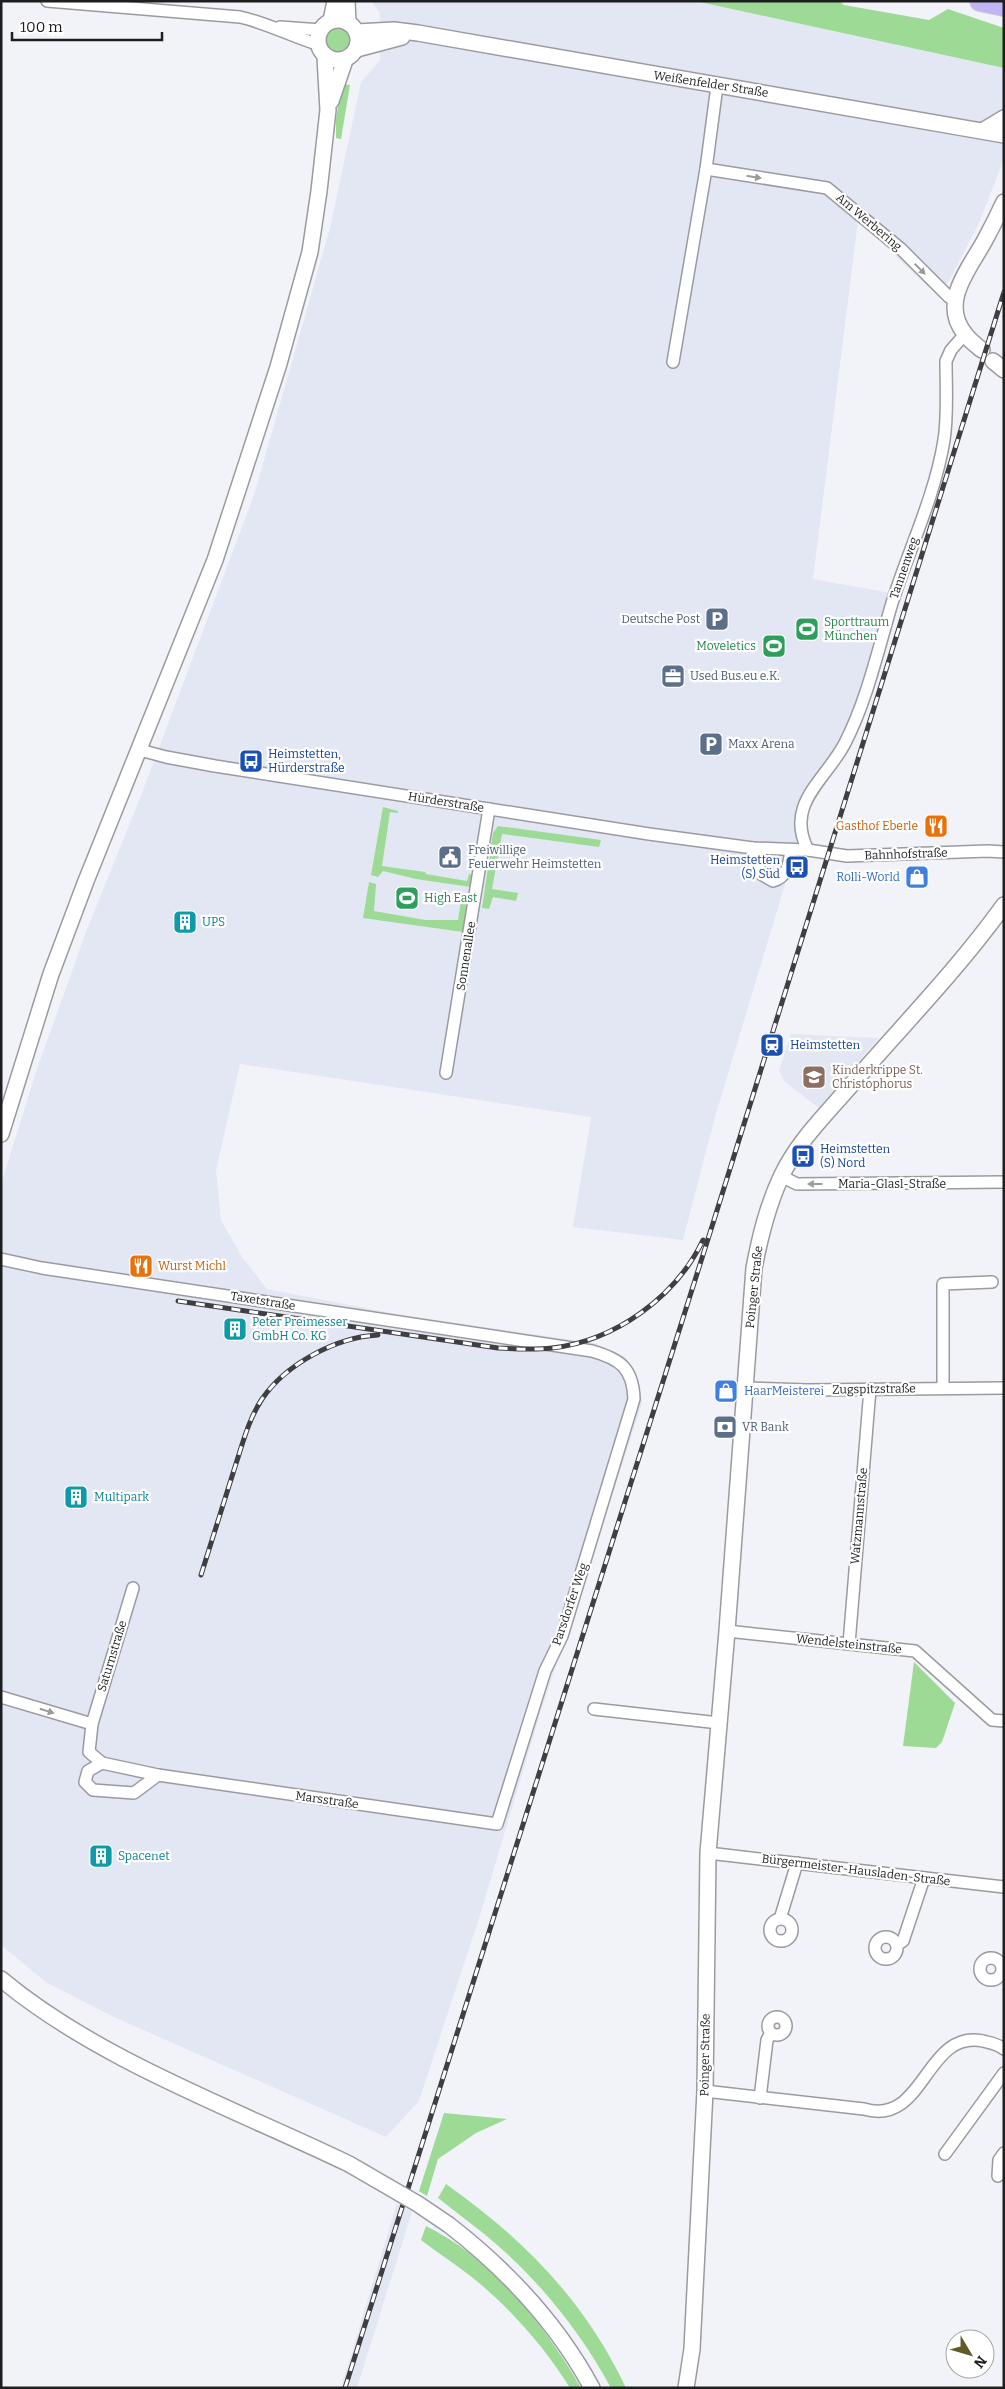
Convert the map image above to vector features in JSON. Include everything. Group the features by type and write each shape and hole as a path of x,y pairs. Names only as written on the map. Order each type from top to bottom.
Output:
{"highway":[{"path":"980,1 1004,6"}],"street":[{"path":"47,1 240,18 324,38 336,61 345,60"},
{"path":"1,1134 51,974 86,881 215,560 278,367 310,252 328,110 324,38 335,1"},
{"path":"328,110 345,60 357,49 346,1"},
{"name":"Weißenfelder Straße","path":"324,38 352,27 418,33 1004,134"},
{"name":"Weißenfelder Straße","path":"357,49 418,33"},
{"path":"673,362 706,169 717,86"},
{"path":"984,130 1004,118"},
{"name":"Am Werbering","path":"706,169 827,188 866,218 949,298 955,300"},
{"path":"982,350 965,334 957,315 955,300 959,283 989,233 1004,202"},
{"name":"Tannenweg","path":"808,850 803,841 801,824 804,801 844,745 857,716 896,590 938,468 944,438 946,361 951,350 965,334"},
{"name":"Hürderstraße","path":"140,750 214,766 649,834 754,848 808,850"},
{"name":"Sonnenallee","path":"446,1073 489,809"},
{"path":"754,848 762,874 773,881 781,878 786,872 791,850"},
{"name":"Bahnhofstraße","path":"808,850 847,856 1004,852"},
{"name":"Poinger Straße","path":"686,2388 692,2350 705,2091 708,1853 758,1245 765,1216 781,1176 816,1125 951,973 1004,905"},
{"name":"Maria-Glasl-Straße","path":"781,1176 797,1184 1004,1182"},
{"name":"Taxetstraße","path":"1,1259 42,1268 592,1350 609,1356 624,1366 634,1380"},
{"path":"942,1388 943,1284 992,1282"},
{"name":"Parsdorfer Weg","path":"497,1824 545,1670 562,1636 634,1399 634,1380"},
{"name":"Zugspitzstraße","path":"745,1388 1004,1388"},
{"name":"Watzmannstraße","path":"849,1644 870,1389"},
{"name":"Saturnstraße","path":"92,1724 133,1588"},
{"name":"Wendelsteinstraße","path":"727,1631 916,1651 992,1720 1004,1721"},
{"path":"1,1697 92,1724 90,1752 102,1763 88,1771 86,1782 93,1790 134,1793 158,1775"},
{"path":"594,1709 719,1723"},
{"name":"Marsstraße","path":"102,1763 158,1775 497,1824"},
{"name":"Bürgermeister-Hausladen-Straße","path":"708,1853 1004,1887"},
{"path":"780,1919 797,1863"},
{"path":"897,1945 903,1941 924,1878"},
{"path":"1,1979 47,2013 83,2036 126,2059 349,2164 418,2204 449,2225 476,2246 525,2293 566,2345 592,2388"},
{"path":"760,2098 767,2040 771,2033"},
{"path":"705,2091 864,2109 875,2112 892,2110 902,2104 947,2050 961,2041 980,2040 1000,2046 1004,2050"},
{"path":"945,2154 1004,2073"},
{"path":"997,2176 999,2160 1004,2153"}],"shaded area":[{"path":"371,1 695,1 1004,68 1004,159 979,223 949,281 935,293 858,221 813,579 891,593 855,714 842,741 801,795 797,826 798,841 715,1117 683,1240 573,1227 591,1117 240,1064 216,1171 221,1220 242,1257 267,1289 402,1315 594,1343 626,1357 638,1381 642,1404 541,1711 481,1912 419,2101 386,2137 116,2018 47,1983 1,1945 1,1184 37,1069 86,932 140,798 254,495 330,228 361,82 380,60 380,13"},
{"name":"Kinderkrippe St. Christophorus","path":"791,1034 879,1038 819,1108 785,1082 779,1071"},
{"path":"397,2203 412,2212 357,2388 341,2388"}],"green space":[{"path":"695,1 839,1 844,5 929,20 948,9 1004,28 1004,68"},
{"path":"338,27 348,31 352,41 348,51 338,55 328,51 324,41 328,31"},
{"path":"342,84 350,85 341,139 336,138 336,119"},
{"path":"383,807 398,811 398,813 390,812 382,866 425,872 426,874 467,881 469,874 473,875 471,887 416,879 383,871 378,877 371,875"},
{"path":"498,826 601,840 599,847 502,834 492,889 518,893 516,901 493,897 489,909 482,908 493,833"},
{"path":"369,882 376,884 374,911 425,920 458,920 461,901 468,904 463,932 363,918"},
{"path":"914,1662 955,1703 942,1742 936,1748 903,1746"},
{"path":"444,2113 507,2119 476,2133 438,2159 427,2196 419,2191"},
{"path":"446,2184 501,2227 550,2274 592,2327 626,2388 611,2388 585,2345 538,2285 502,2249 438,2198"},
{"path":"426,2226 473,2256 515,2295 551,2340 581,2388 570,2388 542,2348 498,2300 470,2276 421,2240"}],"railway":[{"path":"345,2388 714,1220 1004,292"},
{"path":"178,1301 498,1348 552,1348 575,1344 598,1336 620,1326 641,1313 677,1280 703,1240"},
{"path":"201,1575 246,1433 262,1399 284,1375 313,1355 346,1341 378,1335"}],"place":[{"name":"Deutsche Post","path":"717,619"},
{"name":"Sporttraum München","path":"807,629"},
{"name":"Moveletics","path":"774,646"},
{"name":"Used Bus.eu e.K.","path":"673,676"},
{"name":"Maxx Arena","path":"711,744"},
{"name":"Heimstetten, Hürderstraße","path":"251,761"},
{"name":"Gasthof Eberle","path":"936,826"},
{"name":"Freiwillige Feuerwehr Heimstetten","path":"450,857"},
{"name":"Heimstetten (S) Süd","path":"797,867"},
{"name":"Rolli-World","path":"917,877"},
{"name":"High East","path":"407,898"},
{"name":"UPS","path":"185,922"},
{"name":"Heimstetten","path":"772,1045"},
{"name":"Kinderkrippe St. Christophorus","path":"814,1077"},
{"name":"Heimstetten (S) Nord","path":"803,1156"},
{"name":"Wurst Michl","path":"141,1266"},
{"name":"Peter Preimesser GmbH Co. KG","path":"235,1329"},
{"name":"HaarMeisterei","path":"726,1391"},
{"name":"VR Bank","path":"725,1427"},
{"name":"Multipark","path":"76,1497"},
{"name":"Spacenet","path":"101,1856"}]}
